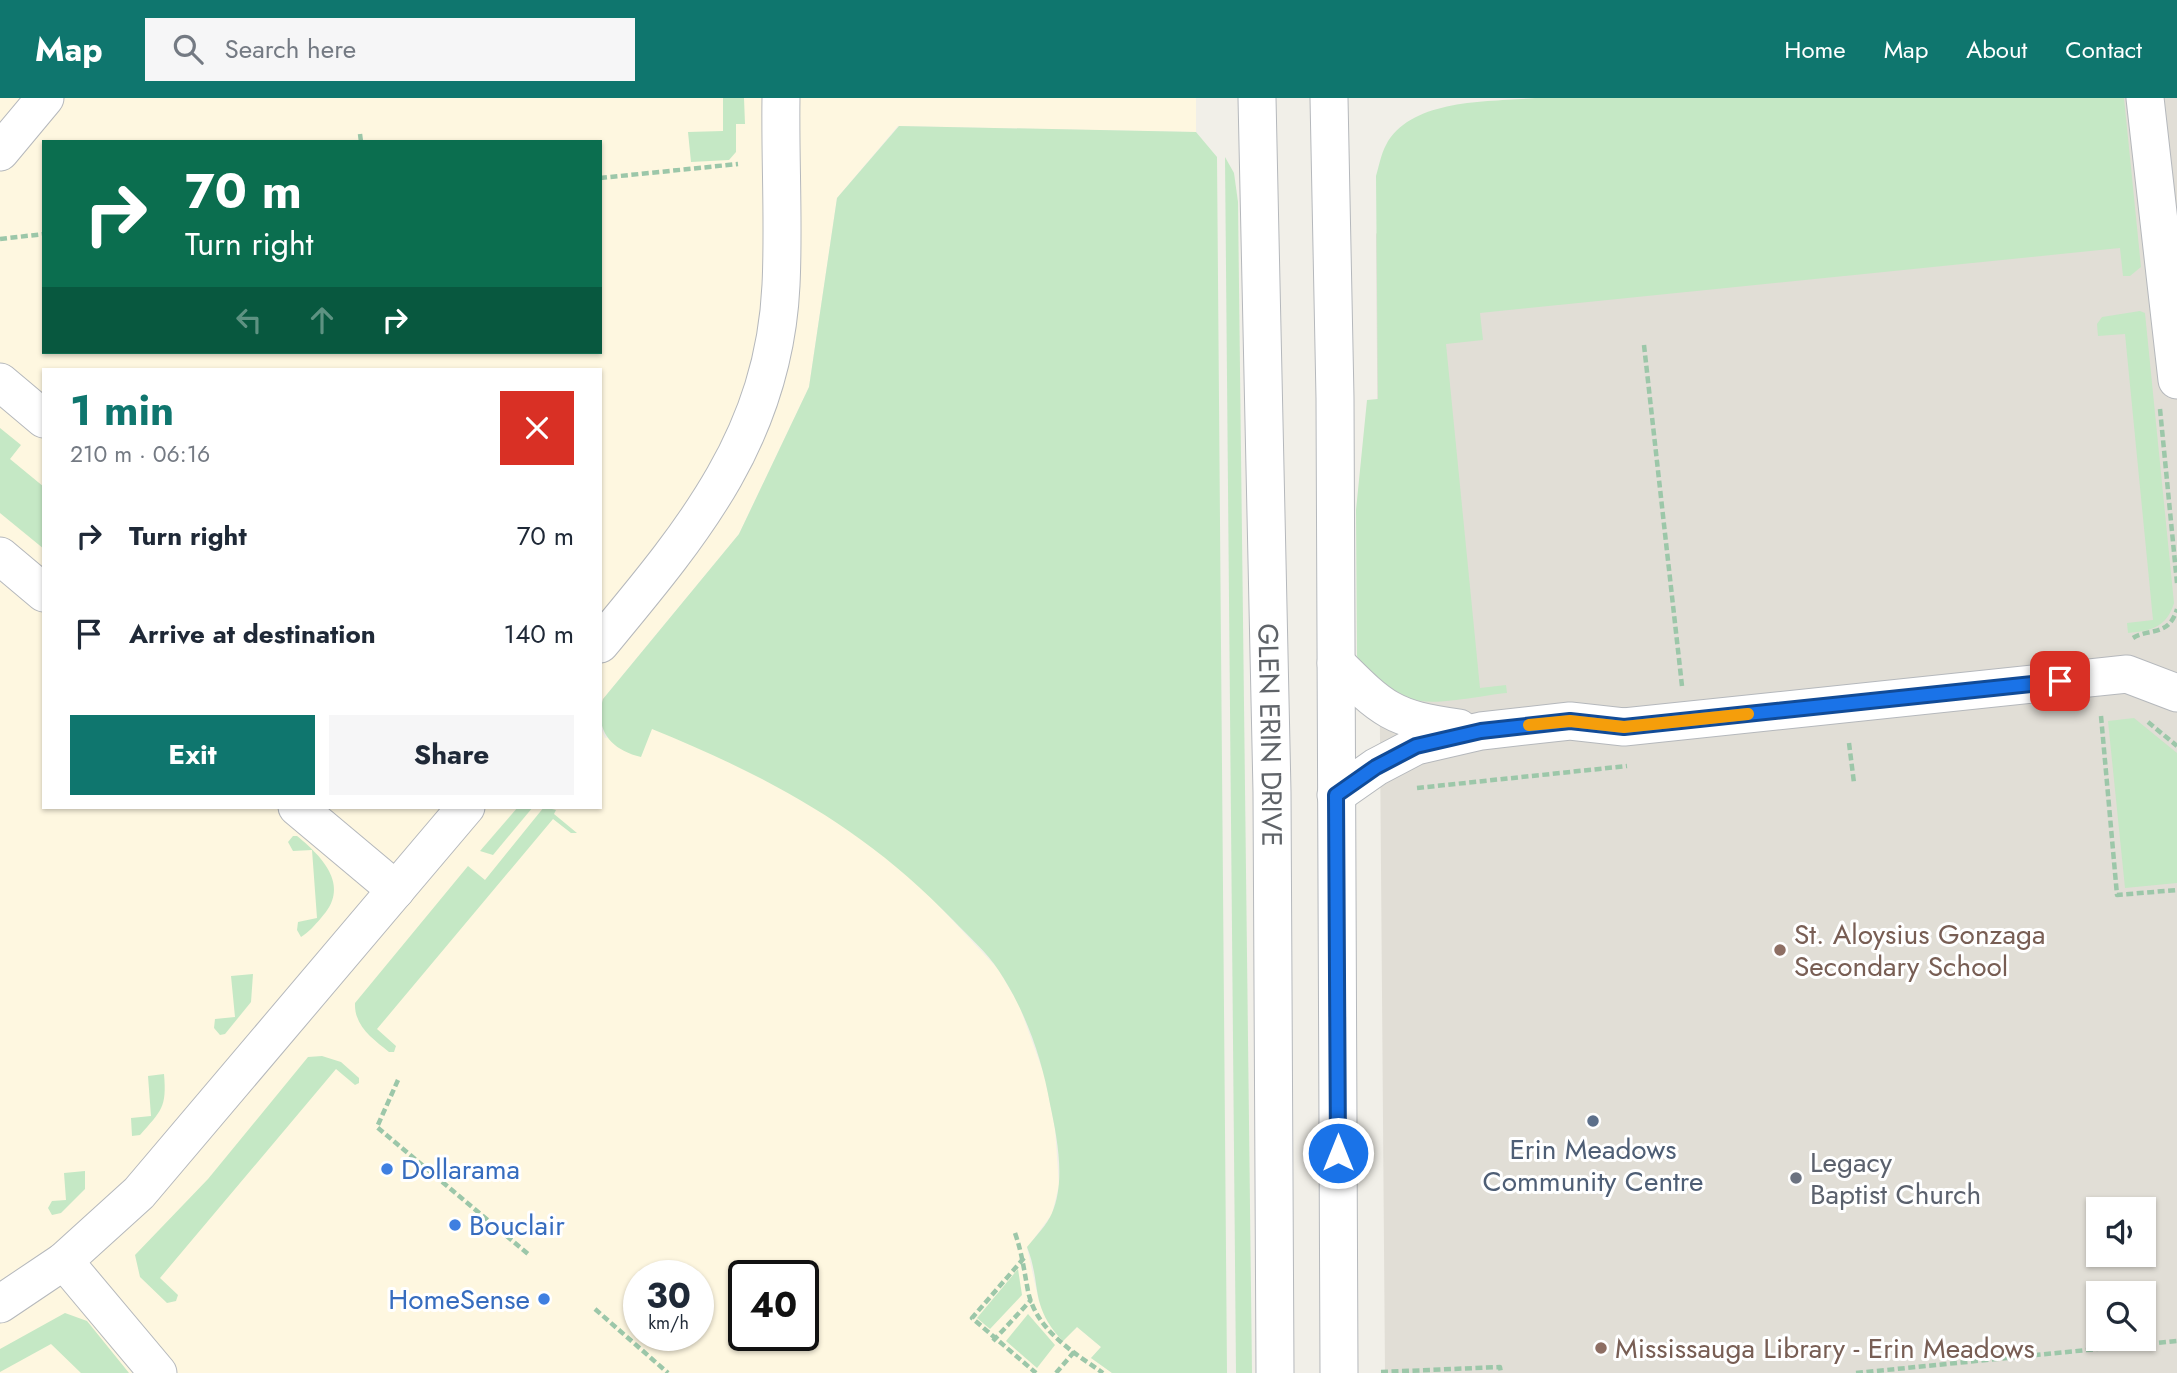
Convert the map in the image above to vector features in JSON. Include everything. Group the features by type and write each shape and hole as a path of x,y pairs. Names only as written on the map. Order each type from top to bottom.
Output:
{"street":[{"path":"0,152 45,98"},
{"path":"602,641 677,551 712,503 734,462 767,377 781,285 781,98"},
{"name":"GLEN ERIN DRIVE","path":"1257,98 1272,792 1275,1373"},
{"path":"1329,98 1336,663 1339,1373"},
{"path":"2145,98 2177,380"},
{"path":"0,382 42,417"},
{"path":"0,556 42,591"},
{"path":"1336,663 1376,704 1412,722 1481,731"},
{"path":"1336,795 1376,767 1416,746 1481,731 1570,721 1624,727 2127,674 2149,679 2177,693"},
{"path":"299,809 396,890"},
{"path":"0,1304 64,1261 113,1219 158,1173 464,809"},
{"path":"64,1261 158,1373"}],"path":[{"path":"360,134 361,140"},
{"path":"602,178 738,164"},
{"path":"0,239 42,234"},
{"path":"1644,345 1682,687"},
{"path":"2090,717 2113,715"},
{"path":"2101,716 2117,895 2177,890"},
{"path":"2146,721 2177,746"},
{"path":"1836,744 1863,741"},
{"path":"1849,743 1854,783"},
{"path":"1404,789 1637,765"},
{"path":"398,1080 377,1127 528,1254"},
{"path":"1014,1233 1024,1258 1031,1300 1044,1327 1103,1373"},
{"path":"1024,1258 972,1318 1036,1373"},
{"path":"995,1339 1031,1300"},
{"path":"595,1309 668,1373"},
{"path":"1856,1373 2177,1341"},
{"path":"1056,1373 1074,1352"},
{"path":"1381,1372 1500,1367 1501,1373"}],"shaded area":[{"path":"0,98 1196,98 1196,132 898,126 837,198 809,387 739,534 602,702 602,368 42,368 42,809 602,809 602,731 605,738 652,728 733,762 806,802 866,841 911,876 998,969 1019,1005 1045,1077 1055,1129 1059,1185 1052,1214 1027,1248 1039,1302 1053,1330 1063,1340 1077,1327 1101,1347 1091,1358 1112,1373 0,1373"},
{"name":"St. Aloysius Gonzaga Secondary School","path":"1767,98 2177,98 2177,1373 1385,1373 1376,234 1487,116"}],"green space":[{"path":"723,98 744,98 745,124 736,124 736,152 729,160 691,162 688,132 723,131"},
{"path":"1535,98 2124,98 2141,267 2130,276 2123,276 2120,248 1480,313 1483,340 1446,344 1480,688 1506,685 1507,693 1432,702 1412,699 1371,681 1357,656 1356,510 1367,400 1378,399 1376,176 1386,145 1398,130 1413,118 1452,105"},
{"path":"899,126 1196,132 1217,157 1227,1373 1112,1373 1091,1358 1101,1347 1077,1327 1063,1341 1045,1317 1027,1247 1047,1222 1056,1200 1059,1159 1055,1130 1047,1087 1024,1018 999,971 977,944 885,858 850,832 776,786 652,729 641,757 613,744 603,729 603,699 739,534 809,387 837,198"},
{"path":"1225,157 1234,173 1238,202 1252,1373 1236,1373"},
{"path":"2140,311 2145,313 2174,603 2162,623 2144,631 2128,633 2127,623 2153,620 2125,334 2098,336 2097,324 2102,317"},
{"path":"0,428 21,445 10,459 42,485 42,547 0,513"},
{"path":"2134,718 2177,753 2177,883 2125,888 2108,721"},
{"path":"516,809 531,809 493,855 480,851"},
{"path":"542,809 556,810 554,814 577,833 571,833 553,819 377,1029 396,1046 394,1052 389,1052 361,1025 355,1003 468,866 485,880"},
{"path":"293,836 297,836 312,850 293,851 288,842"},
{"path":"312,850 330,874 334,895 330,906 314,926 301,937 297,930 298,922 317,918"},
{"path":"253,974 251,1002 225,1034 220,1035 214,1028 215,1019 235,1017 231,976"},
{"path":"322,1056 341,1062 359,1078 359,1083 355,1085 336,1069 160,1278 178,1295 176,1301 167,1303 140,1277 135,1255 208,1179 308,1057"},
{"path":"164,1074 161,1108 140,1135 132,1136 131,1118 151,1116 148,1076"},
{"path":"85,1171 85,1189 61,1213 52,1215 48,1208 52,1201 66,1200 64,1173"},
{"path":"1018,1269 1022,1295 990,1329 977,1318"},
{"path":"65,1313 87,1321 129,1373 81,1373 51,1344 0,1372 0,1349"},
{"path":"1028,1314 1055,1345 1037,1368 1006,1341"}],"slow traffic":[{"path":"1529,725 1570,721 1624,727 1748,714"}],"place":[{"name":"St. Aloysius Gonzaga Secondary School","path":"1780,950"},
{"name":"Erin Meadows Community Centre","path":"1593,1121"},
{"name":"Dollarama","path":"387,1169"},
{"name":"Legacy Baptist Church","path":"1796,1178"},
{"name":"Bouclair","path":"455,1225"},
{"name":"HomeSense","path":"544,1299"},
{"name":"Mississauga Library - Erin Meadows","path":"1601,1348"}],"route":[{"path":"1338,1153 1336,795 1376,767 1416,746 1481,731 1570,721 1624,727 2060,681"}]}
